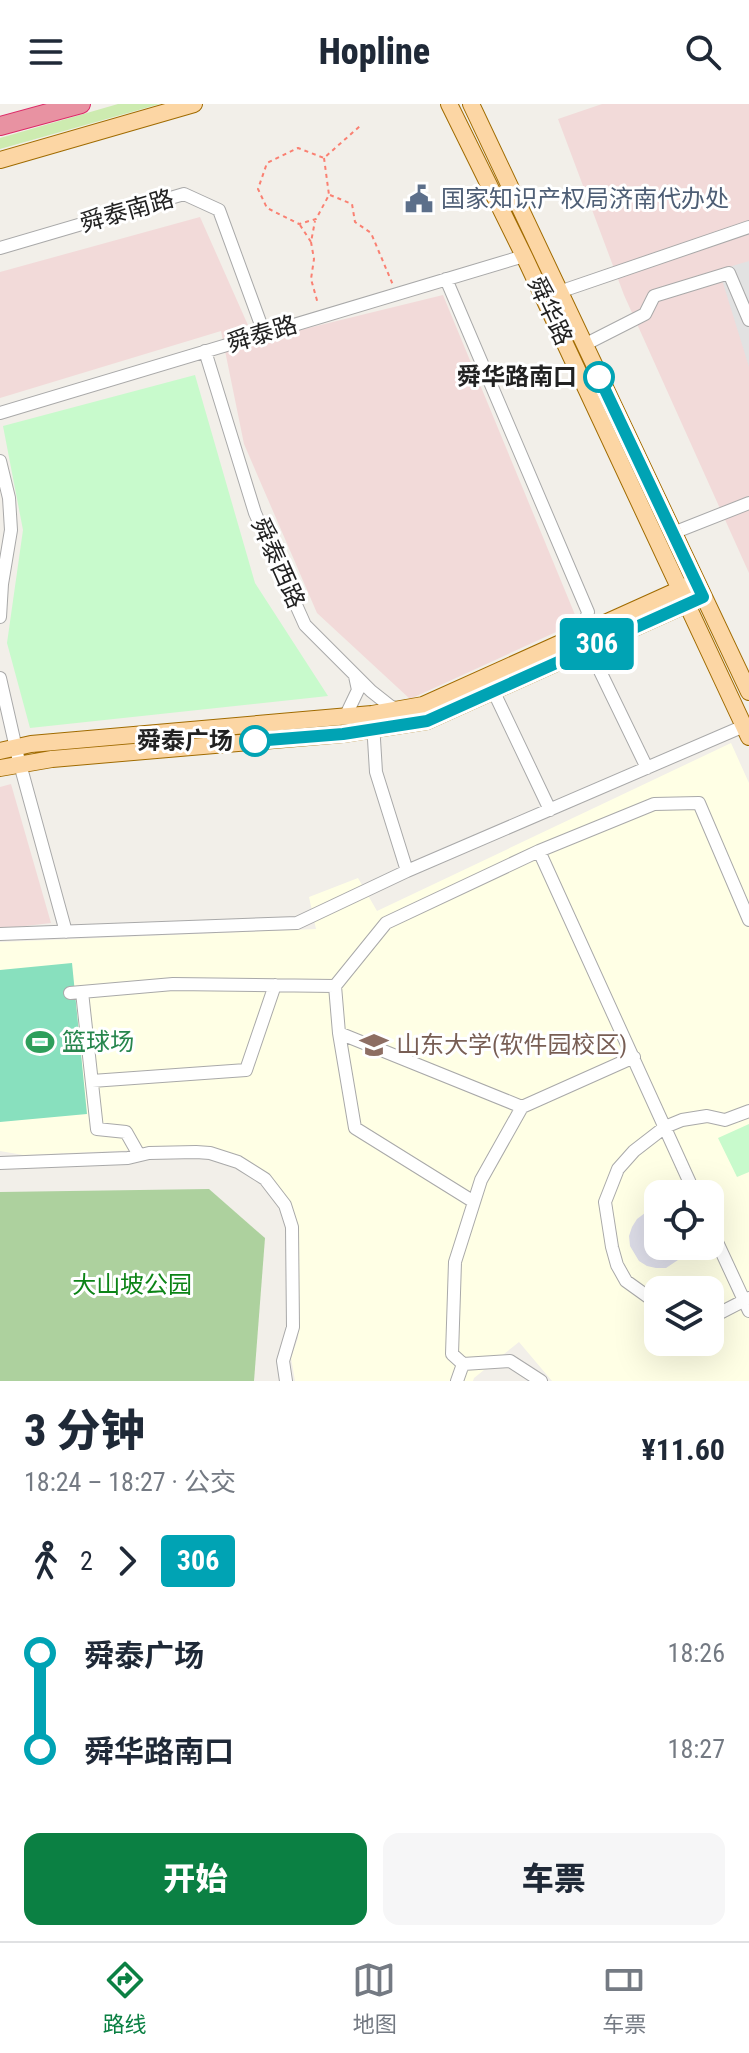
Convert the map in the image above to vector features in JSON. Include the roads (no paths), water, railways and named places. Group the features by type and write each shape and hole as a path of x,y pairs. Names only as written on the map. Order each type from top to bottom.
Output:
{"highway":[{"path":"0,126 81,104"}],"main road":[{"path":"0,160 194,104"},
{"name":"舜华路","path":"449,104 692,593 749,692"},
{"name":"舜华路","path":"471,104 673,533 692,593 747,730"},
{"path":"0,768 13,755 46,743 343,716 372,722 427,721 490,684 692,593"},
{"path":"13,755 52,759 343,734 398,710 490,684"}],"street":[{"name":"舜泰南路","path":"0,248 184,194 219,210 264,333"},
{"path":"559,292 749,227"},
{"name":"舜泰路","path":"0,413 524,256"},
{"path":"584,345 645,314 654,296 729,273 749,320"},
{"path":"446,279 588,612 586,641 647,768"},
{"name":"舜泰西路","path":"205,351 255,513 305,625 355,676 390,706 427,721"},
{"path":"0,461 4,502 11,530 0,617"},
{"path":"673,533 749,503"},
{"path":"343,716 358,690 355,676"},
{"path":"0,678 13,755 66,932"},
{"path":"490,684 550,810"},
{"path":"372,722 376,772 407,871"},
{"path":"0,934 297,923 407,871 647,768 747,730"},
{"path":"474,1202 355,1128 339,1033 335,986 386,923 539,851 654,804 699,803 749,920"},
{"path":"539,851 689,1180"},
{"path":"139,1155 126,1132 97,1129 76,992 173,984 335,986"},
{"path":"92,1081 246,1070 275,985"},
{"path":"339,1033 522,1107"},
{"path":"541,1381 510,1361 463,1364 452,1354 455,1262 481,1180 522,1107 634,1057"},
{"path":"644,1294 626,1281 612,1247 605,1202 618,1169 634,1151 665,1127 682,1120 707,1116 725,1120 749,1111"},
{"path":"0,1163 128,1158 149,1153 210,1153 238,1162 265,1179 285,1205 292,1227 293,1327 283,1361 286,1381"},
{"path":"724,1256 747,1303 724,1312"},
{"path":"457,1381 463,1364"}],"place":[{"name":"国家知识产权局济南代办处","path":"419,199"},
{"name":"舜华路南口","path":"599,377"},
{"name":"舜泰广场","path":"255,741"},
{"name":"篮球场","path":"40,1042"},
{"name":"山东大学(软件园校区)","path":"374,1045"}],"park label":[{"name":"大山坡公园","path":"132,1285"}]}
